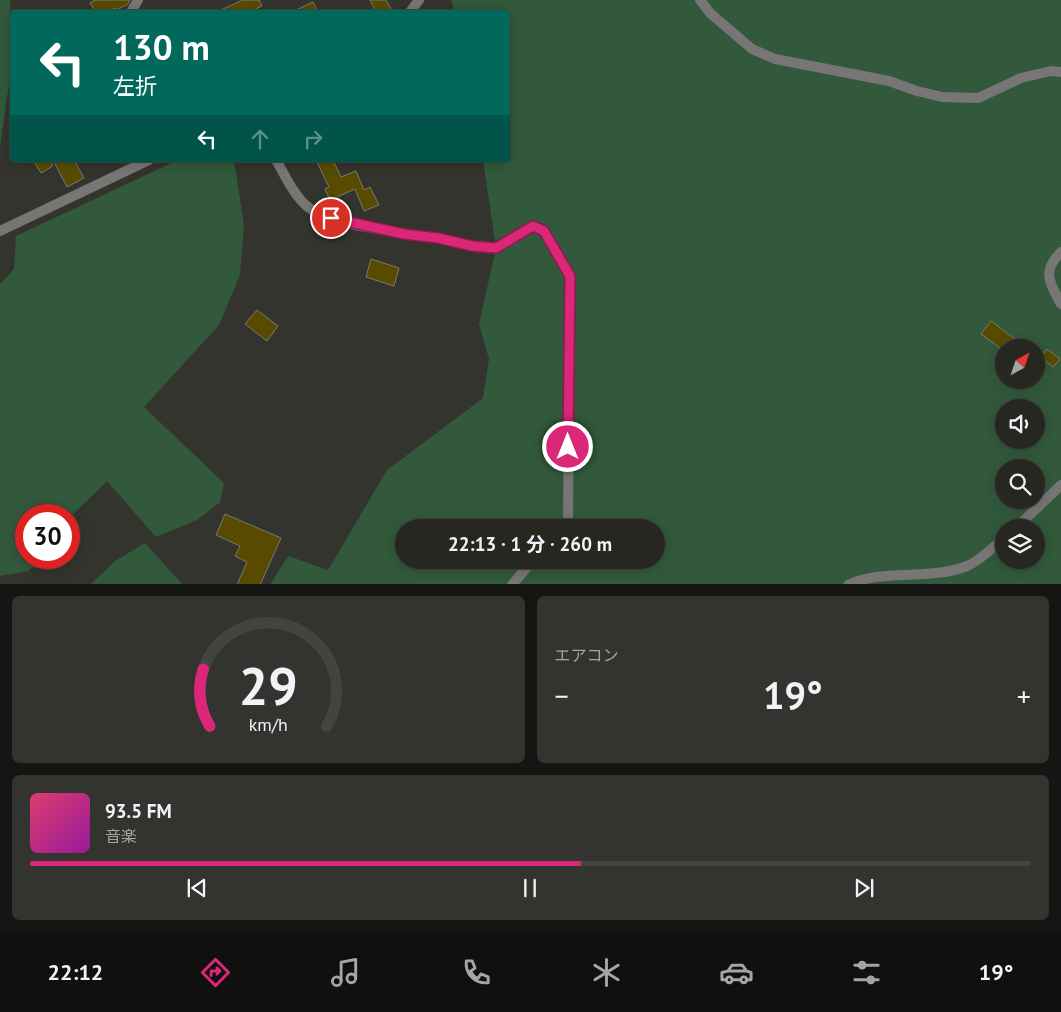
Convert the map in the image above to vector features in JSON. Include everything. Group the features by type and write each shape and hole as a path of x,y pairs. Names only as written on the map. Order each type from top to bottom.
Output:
{"street":[{"path":"700,0 710,14 752,49 775,59 889,81 942,97 978,98 1021,78 1051,70 1061,72"},
{"path":"0,231 145,162"},
{"path":"277,162 301,200 308,207 319,214 344,222 404,234 438,238 472,246 496,248 533,226 544,231 570,276 568,519"},
{"path":"1061,252 1053,260 1048,273 1061,304"},
{"path":"1025,519 1061,485"},
{"path":"848,584 868,578 948,571 968,566 995,545"},
{"path":"512,584 525,569"}],"green space":[{"path":"0,0 10,0 10,76 0,148"},
{"path":"451,0 1061,0 1061,584 271,584 288,556 328,570 387,470 483,398 489,359 479,324 496,248 483,162 510,162 510,10 454,10"},
{"path":"174,162 234,162 244,226 240,275 219,325 144,407 224,483 220,502 197,520 156,537 107,481 80,507 80,504 15,504 15,569 31,569 0,576 0,284 14,269 16,236"},
{"path":"145,543 182,584 91,584 115,561"}],"building":[{"path":"95,0 130,0 128,4 116,10 115,8 110,10 95,10 90,3"},
{"path":"243,0 259,0 262,6 253,10 220,10"},
{"path":"370,0 386,0 392,10 375,10"},
{"path":"313,2 317,10 296,10"},
{"path":"34,162 51,162 53,166 41,173"},
{"path":"54,162 75,162 84,178 67,187"},
{"path":"317,162 334,162 341,177 356,171 364,190 370,187 379,205 364,211 355,189 330,200 325,189 329,187"},
{"path":"371,259 399,268 394,286 366,277"},
{"path":"257,310 278,326 267,341 245,324"},
{"path":"991,321 1015,339 995,339 995,344 981,334"},
{"path":"1047,349 1060,359 1053,367 1045,360 1045,352"},
{"path":"225,514 281,538 260,584 237,584 247,562 235,556 240,546 216,535"}],"route":[{"path":"331,218 404,234 438,238 472,246 496,248 533,226 544,231 570,276 568,447"}]}
